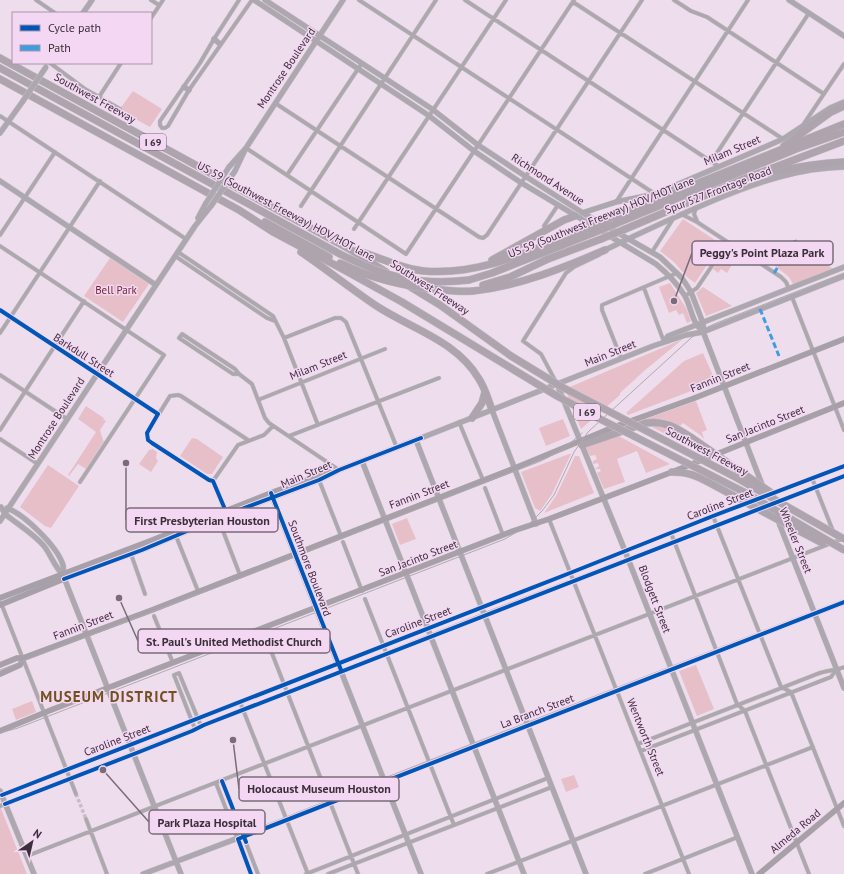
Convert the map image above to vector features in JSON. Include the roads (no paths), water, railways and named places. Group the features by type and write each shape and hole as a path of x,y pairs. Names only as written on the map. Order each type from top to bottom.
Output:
{"highway":[{"name":"Southwest Freeway","path":"0,58 351,250 440,305 511,356 562,387 599,408 737,478 842,539"},
{"name":"US 59 (Southwest Freeway) HOV/HOT lane","path":"0,68 337,260 364,266 390,276 437,282 470,280 492,273 696,191 796,149 801,144 844,127"},
{"name":"Southwest Freeway","path":"0,79 239,210 273,232 337,260 402,302 563,399 746,493 844,550"},
{"path":"778,150 831,112 844,106"},
{"path":"351,250 369,254 399,266 423,271 448,272 471,269 495,263 586,229 844,124"},
{"path":"796,149 844,132"},
{"path":"696,191 844,136"},
{"path":"471,290 530,268 548,259 623,230 746,178 844,141"},
{"path":"746,178 827,162 844,162"},
{"path":"239,210 358,272 403,285 442,290 490,289 560,269 605,250"},
{"path":"471,269 499,257 564,220 575,216"},
{"path":"273,232 376,305 451,348 464,358 474,370 485,390 492,410"},
{"path":"470,280 530,268"},
{"path":"472,418 482,403 485,390"},
{"path":"581,443 653,422 673,426 822,527"},
{"path":"672,472 686,472 695,475 844,554"}],"main road":[{"path":"84,12 92,0"},
{"name":"Richmond Avenue","path":"253,0 428,115 474,151 520,182 656,264 670,277 685,296 696,325 703,332"},
{"name":"Richmond Avenue","path":"265,0 432,109 478,145 525,176 583,213 652,252 677,273 691,292 703,323 703,332"},
{"name":"Montrose Boulevard","path":"194,226 211,206 235,171 246,148 343,0"},
{"path":"788,0 843,33"},
{"path":"214,40 220,44"},
{"path":"0,134 49,64"},
{"path":"184,87 189,90"},
{"name":"Milam Street","path":"575,216 616,202 655,194 783,139 830,108 844,102"},
{"name":"Montrose Boulevard","path":"0,521 186,239 206,203 229,167 246,148"},
{"name":"Spur 527 Frontage Road","path":"605,250 674,217 743,188 783,175 804,171 844,167"},
{"path":"0,181 156,285"},
{"name":"Main Street","path":"664,342 668,336 844,267"},
{"name":"Main Street","path":"272,495 320,480 339,470 621,358 664,342 703,332 844,276"},
{"name":"Wheeler Street","path":"703,332 844,688"},
{"name":"Fannin Street","path":"0,665 87,634 295,554 570,445 581,443 844,339"},
{"name":"Blodgett Street","path":"557,384 604,497 752,874"},
{"name":"San Jacinto Street","path":"0,732 44,713 460,552 672,472 844,403"},
{"path":"492,410 536,524"},
{"path":"419,439 460,552 586,874"},
{"path":"362,461 472,746 524,874"},
{"name":"Main Street","path":"0,602 327,472 339,470"},
{"name":"Southmore Boulevard","path":"272,495 421,874"},
{"path":"1,506 8,508 45,537 64,567 64,577"},
{"path":"1,506 5,514 42,544 53,560 57,569 64,577 181,874"},
{"name":"Main Street","path":"64,577 131,554 176,536 218,518 226,512"},
{"name":"La Branch Street","path":"143,874 238,839 472,746 844,602"},
{"path":"0,674 20,665 23,658"},
{"path":"1,794 3,805 34,874"},
{"name":"Almeda Road","path":"759,874 844,803"}],"street":[{"path":"36,0 54,12"},
{"path":"151,0 160,5"},
{"path":"152,17 163,0"},
{"path":"239,0 200,63 160,121 162,128 168,126 189,90 220,44 253,0"},
{"path":"359,0 655,194"},
{"path":"300,206 436,0"},
{"path":"465,0 718,166"},
{"path":"354,229 428,115 506,0"},
{"path":"275,103 478,237 483,238 489,232 520,182 642,0"},
{"path":"674,0 692,11 708,17 824,94"},
{"path":"616,202 748,0"},
{"path":"246,148 406,254 574,1 783,139"},
{"path":"711,162 809,13"},
{"path":"287,175 362,63"},
{"path":"49,64 120,109"},
{"path":"99,97 120,64"},
{"path":"802,127 844,64"},
{"path":"0,116 186,239"},
{"path":"0,235 55,152"},
{"path":"0,333 100,181"},
{"path":"544,226 558,206"},
{"path":"696,208 694,214 695,219 698,222"},
{"path":"681,214 698,222 781,277 786,282 789,289"},
{"path":"652,252 674,217"},
{"path":"685,296 697,288 728,242"},
{"path":"0,246 164,354 80,482"},
{"name":"Blodgett Street","path":"557,384 542,354 523,340 566,274 574,267 597,257 605,250"},
{"path":"176,254 271,313 284,338 318,425"},
{"path":"176,254 267,318 275,320"},
{"path":"621,358 602,310 602,305 677,273"},
{"path":"644,288 664,342"},
{"path":"238,298 241,293"},
{"path":"792,297 844,430"},
{"path":"0,430 84,301"},
{"name":"Barkdull Street","path":"0,310 158,414"},
{"path":"284,338 335,318 341,318 346,322 362,358 397,448"},
{"path":"239,374 233,374 179,338 182,334 235,369 252,384 265,418 269,423 339,470"},
{"name":"Milam Street","path":"258,400 385,349"},
{"path":"0,375 67,419"},
{"path":"289,436 439,378"},
{"path":"226,512 213,481 209,480 152,443 148,440 147,433 170,396 178,395 248,440"},
{"path":"459,422 482,480"},
{"path":"213,481 238,445 264,435 273,426"},
{"path":"0,439 38,464"},
{"name":"Caroline Street","path":"1,794 339,664 383,645 844,466"},
{"name":"Caroline Street","path":"3,805 573,580 629,560 844,476"},
{"path":"27,856 842,539 815,487 812,478"},
{"path":"320,480 341,536"},
{"path":"485,488 504,535"},
{"path":"713,516 781,687 791,692 844,826"},
{"path":"218,518 240,575"},
{"name":"Wentworth Street","path":"549,519 689,874"},
{"path":"671,533 737,704 745,711 809,874"},
{"path":"176,536 198,591"},
{"path":"343,542 362,590"},
{"path":"131,554 145,594"},
{"path":"365,599 454,825"},
{"path":"0,602 76,794"},
{"path":"154,616 173,664"},
{"path":"266,638 358,874"},
{"path":"638,744 781,687 828,670 836,670 844,667"},
{"path":"641,751 831,677 836,670"},
{"path":"195,729 174,675 179,672 201,726"},
{"path":"240,702 287,819 307,874 548,778"},
{"path":"487,874 813,747"},
{"path":"222,781 258,874"},
{"path":"216,783 251,874"},
{"path":"328,874 552,787"},
{"path":"86,819 107,874"},
{"path":"645,874 738,837"}],"tunnel":[{"path":"76,794 86,819"}],"tram line":[{"path":"0,733 18,728 505,539 527,526 542,511 554,495 574,452 588,432 691,338 714,324 844,273"},
{"path":"0,670 541,461 562,450 582,433"}],"place":[{"name":"Peggy's Point Plaza Park","path":"674,301"},
{"name":"First Presbyterian Houston","path":"126,463"},
{"name":"St. Paul's United Methodist Church","path":"119,598"},
{"name":"Holocaust Museum Houston","path":"233,740"},
{"name":"Park Plaza Hospital","path":"103,770"}],"district":[{"name":"MUSEUM DISTRICT","path":"109,696"}],"park label":[{"name":"Bell Park","path":"116,290"}]}
